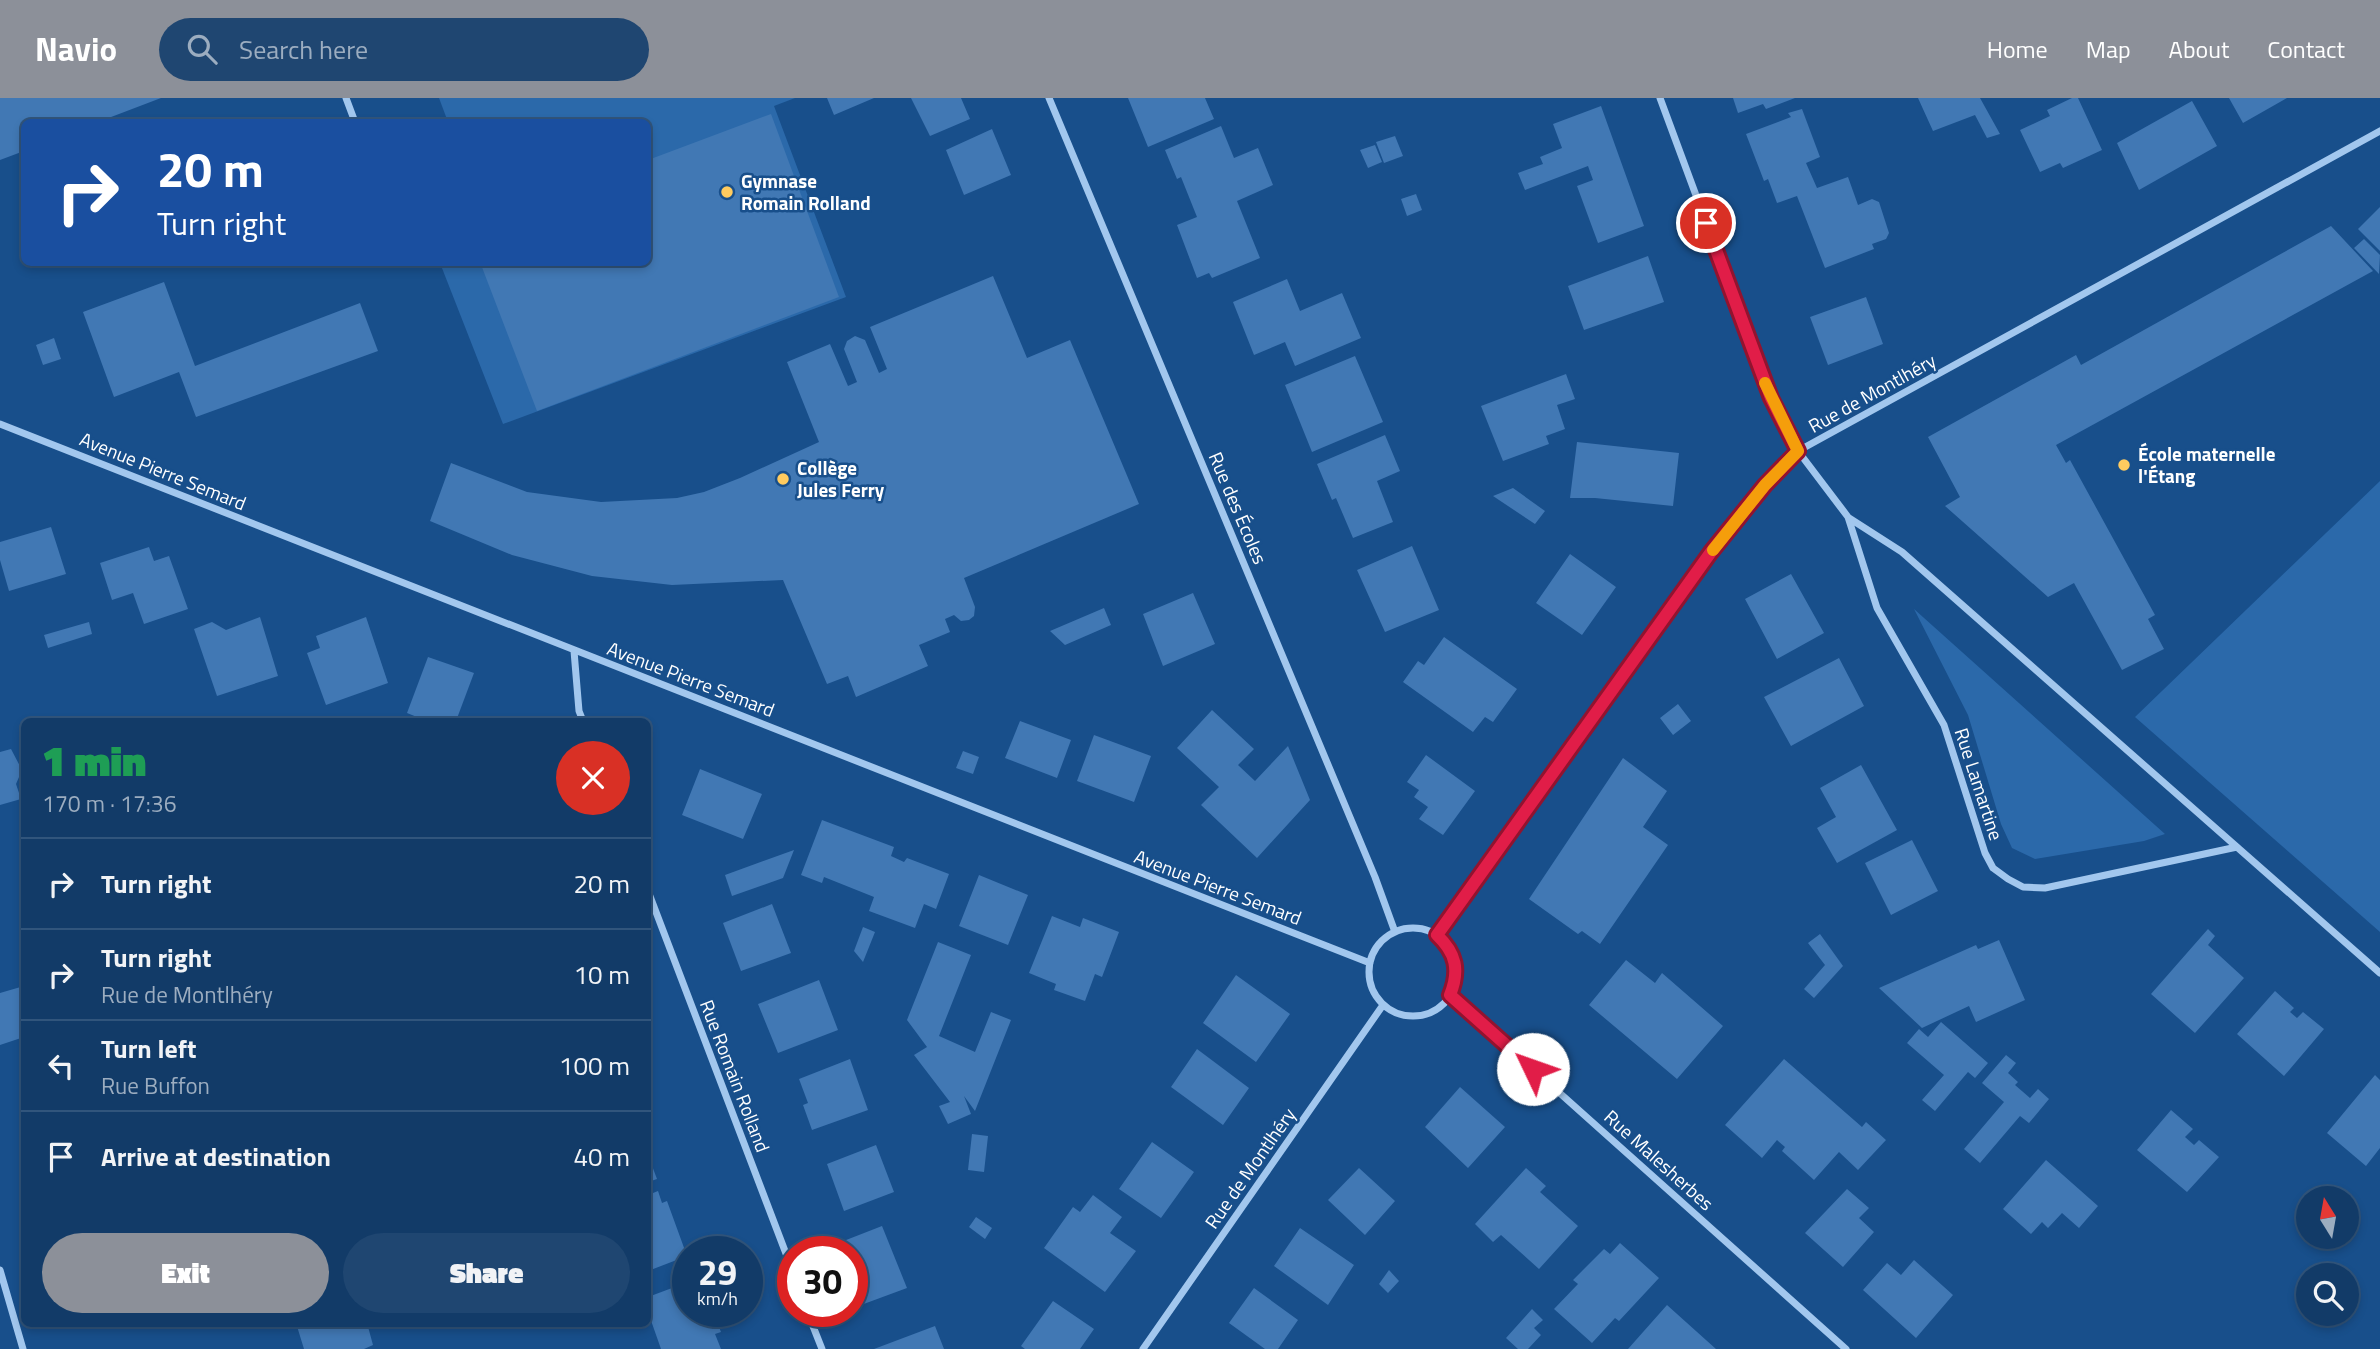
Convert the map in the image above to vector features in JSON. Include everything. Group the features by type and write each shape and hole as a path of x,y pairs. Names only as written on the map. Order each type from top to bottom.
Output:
{"street":[{"path":"346,98 354,119"},
{"name":"Rue des Écoles","path":"1049,98 1395,932"},
{"name":"Rue Lamartine","path":"1660,98 1771,398 1798,451 1848,517 1877,608 1944,725 1976,830 1993,868 2023,887 2045,888 2237,846"},
{"name":"Rue de Montlhéry","path":"1437,935 1711,552 1765,485 1798,451 2380,131"},
{"name":"Avenue Pierre Semard","path":"0,424 1370,963"},
{"name":"Rue Lamartine","path":"1848,517 1902,552 2380,973"},
{"path":"575,650 582,718"},
{"name":"Rue Romain Rolland","path":"651,899 779,1236"},
{"path":"1409,928 1437,935 1449,946 1456,963 1456,979 1450,995 1437,1009 1419,1016 1399,1014 1383,1005 1374,993 1369,978 1370,963 1383,939 1409,928"},
{"name":"Rue Malesherbes","path":"1450,995 1846,1349"},
{"name":"Rue de Montlhéry","path":"1143,1349 1383,1005"},
{"path":"0,1270 23,1349"},
{"path":"813,1327 822,1349"}],"shaded area":[{"name":"Gymnase Romain Rolland","path":"439,98 795,98 774,106 846,297 503,424 441,266 651,266 651,119 447,119"},
{"path":"2380,481 2380,932 2135,717"},
{"path":"1914,609 2165,834 2144,841 2035,859 2012,848 2001,824 1968,715"}],"building":[{"path":"0,98 161,98 106,119 21,119 21,152 0,160"},
{"path":"827,98 874,98 834,115"},
{"path":"911,98 961,98 970,119 930,136"},
{"path":"1128,98 1205,98 1214,119 1148,147"},
{"path":"1733,98 1795,98 1766,109 1763,104 1738,113"},
{"path":"1918,98 1980,98 2000,134 1987,138 1975,115 1933,131"},
{"path":"2072,98 2078,98 2102,150 2063,168 2060,163 2040,172 2020,130 2050,116 2047,110"},
{"path":"2229,98 2287,98 2243,123"},
{"path":"2192,101 2217,146 2139,190 2117,143"},
{"path":"1601,106 1644,226 1598,243 1577,186 1593,180 1588,166 1525,190 1518,173 1543,164 1540,157 1562,148 1553,124"},
{"path":"1802,109 1820,157 1806,163 1817,188 1848,177 1858,205 1872,199 1879,202 1889,233 1886,239 1872,244 1874,249 1825,268 1797,196 1777,203 1768,179 1764,181 1746,134 1791,117 1788,113"},
{"name":"Gymnase Romain Rolland","path":"771,114 839,297 537,411 482,266 651,266 651,159"},
{"path":"1221,126 1234,158 1258,148 1273,185 1237,201 1260,258 1212,278 1209,273 1197,278 1177,225 1197,217 1181,177 1177,179 1165,150"},
{"path":"992,129 1011,175 964,195 946,150"},
{"path":"1395,136 1403,156 1384,163 1376,142"},
{"path":"1375,145 1382,162 1368,168 1360,150"},
{"path":"1416,194 1422,210 1407,216 1401,199"},
{"path":"2380,207 2380,251 2358,229"},
{"path":"2331,226 2373,271 2056,445 2066,463 2070,460 2155,615 2148,619 2164,649 2122,670 2074,583 2048,597 1945,506 1960,497 1928,437 2076,355 2081,365"},
{"path":"2364,239 2380,255 2379,274 2354,248"},
{"path":"1648,256 1664,302 1584,330 1568,286"},
{"path":"993,276 1027,358 1070,340 1139,504 964,578 975,607 974,616 961,621 954,615 945,619 950,632 919,645 928,666 856,697 848,676 827,684 783,580 672,585 592,576 512,555 430,521 451,463 527,492 601,502 677,498 704,492 740,478 819,442 787,362 830,344 848,386 857,382 844,349 847,341 855,336 865,340 879,373 887,369 870,327"},
{"path":"1287,279 1300,311 1342,293 1361,338 1295,366 1285,342 1254,355 1233,302"},
{"path":"164,282 195,366 360,303 378,351 196,417 179,372 114,397 83,312"},
{"path":"1866,297 1883,344 1828,365 1810,317"},
{"path":"54,338 61,359 43,365 36,345"},
{"path":"1355,356 1383,422 1312,452 1285,385"},
{"path":"1566,374 1575,399 1557,405 1565,429 1546,436 1549,444 1503,461 1481,406"},
{"path":"1385,435 1400,471 1377,481 1393,522 1353,538 1336,498 1332,500 1317,464"},
{"path":"1577,442 1679,453 1673,506 1570,498"},
{"path":"1513,488 1545,511 1535,524 1493,496"},
{"path":"51,527 66,574 9,591 0,560 0,542"},
{"path":"1412,546 1439,610 1385,632 1357,570"},
{"path":"149,547 154,561 169,556 188,609 144,624 133,593 112,600 100,563"},
{"path":"1570,554 1616,587 1582,635 1536,603"},
{"path":"1791,574 1824,633 1777,659 1745,599"},
{"path":"1193,593 1215,644 1163,666 1143,614"},
{"path":"1104,608 1111,625 1065,645 1050,631"},
{"path":"260,617 278,676 217,696 194,629 212,622 226,630"},
{"path":"366,617 388,683 326,705 307,653 320,648 316,636"},
{"path":"89,622 92,634 48,648 44,635"},
{"path":"1444,637 1517,689 1493,722 1485,717 1473,732 1403,682 1418,661 1424,665"},
{"path":"428,657 474,673 457,718 420,718 407,713"},
{"path":"1839,658 1864,706 1791,746 1764,697"},
{"path":"1678,704 1691,721 1673,735 1660,718"},
{"path":"1212,710 1254,749 1238,765 1255,781 1288,746 1310,800 1257,858 1201,805 1219,787 1177,748"},
{"path":"1020,721 1071,740 1057,778 1005,758"},
{"path":"1094,735 1151,756 1134,802 1077,781"},
{"path":"11,749 21,768 16,784 21,799 0,805 0,752"},
{"path":"963,751 979,757 973,774 956,768"},
{"path":"1426,755 1475,791 1443,835 1419,819 1428,807 1414,797 1419,790 1407,782"},
{"path":"1623,758 1667,791 1643,827 1668,845 1600,944 1582,931 1578,934 1529,899"},
{"path":"1861,765 1897,830 1837,863 1817,828 1836,817 1820,788"},
{"path":"700,769 762,794 743,839 682,815"},
{"path":"822,820 894,847 891,856 904,862 907,858 949,874 936,909 924,904 915,928 869,911 874,897 824,877 822,883 801,875"},
{"path":"1912,840 1938,891 1891,915 1865,863"},
{"path":"794,850 783,878 732,896 725,875"},
{"path":"979,875 1028,895 1008,945 959,926"},
{"path":"772,904 791,953 741,971 723,923"},
{"path":"1052,916 1080,927 1083,918 1119,932 1102,977 1095,974 1085,1001 1054,990 1056,984 1029,973"},
{"path":"863,927 875,932 863,962 854,951"},
{"path":"2208,929 2215,936 2208,945 2244,978 2195,1033 2151,994"},
{"path":"1820,934 1843,966 1814,998 1804,989 1825,965 1808,943"},
{"path":"1999,940 2025,1000 1976,1022 1969,1006 1922,1028 1879,988 1976,945 1978,949"},
{"path":"938,942 971,955 939,1036 975,1052 991,1012 1011,1020 975,1111 964,1096 971,1114 948,1124 939,1106 950,1102 914,1055 927,1047 907,1020"},
{"path":"1626,960 1655,983 1662,973 1723,1026 1677,1079 1589,1005"},
{"path":"1236,975 1290,1014 1256,1062 1203,1023"},
{"path":"819,980 838,1030 778,1053 758,1004"},
{"path":"21,987 21,1038 0,1045 0,993"},
{"path":"2275,991 2294,1008 2290,1012 2297,1018 2303,1012 2324,1029 2284,1076 2237,1034"},
{"path":"1941,1022 1988,1063 1975,1078 1968,1072 1935,1111 1922,1100 1944,1075 1907,1043 1919,1029 1928,1037"},
{"path":"1197,1049 1249,1088 1223,1125 1171,1087"},
{"path":"2006,1055 2016,1063 2008,1073 2018,1082 2015,1085 2030,1098 2038,1089 2049,1099 2029,1123 2020,1116 1980,1163 1964,1149 2004,1102 1982,1083"},
{"path":"850,1059 868,1110 812,1130 803,1105 808,1103 799,1079"},
{"path":"1784,1059 1862,1127 1866,1122 1886,1140 1858,1170 1839,1152 1814,1180 1782,1151 1785,1147 1777,1140 1762,1158 1725,1125"},
{"path":"2375,1075 2380,1080 2380,1148 2366,1166 2327,1133"},
{"path":"1460,1087 1505,1127 1468,1168 1425,1127"},
{"path":"2171,1110 2193,1129 2185,1137 2194,1145 2199,1140 2219,1157 2187,1192 2137,1150"},
{"path":"972,1134 988,1136 984,1172 968,1170"},
{"path":"1152,1142 1194,1172 1161,1218 1119,1189"},
{"path":"876,1145 894,1192 844,1211 827,1164"},
{"path":"2046,1160 2098,1206 2079,1228 2062,1213 2048,1228 2042,1222 2031,1234 2003,1209"},
{"path":"651,1163 657,1179 651,1181"},
{"path":"1359,1168 1395,1201 1365,1235 1328,1200"},
{"path":"1526,1168 1546,1186 1540,1192 1578,1226 1539,1269 1501,1235 1493,1242 1475,1224"},
{"path":"1847,1189 1869,1208 1859,1218 1874,1232 1843,1267 1805,1233"},
{"path":"658,1191 662,1203 667,1201 680,1236 672,1236 672,1262 651,1270 651,1194"},
{"path":"1093,1195 1122,1217 1110,1233 1136,1251 1105,1292 1044,1248 1073,1207 1080,1212"},
{"path":"976,1217 992,1228 985,1239 969,1227"},
{"path":"882,1226 907,1288 868,1302 868,1236 856,1236"},
{"path":"1300,1228 1354,1265 1328,1305 1274,1266"},
{"path":"1620,1243 1659,1278 1619,1321 1615,1318 1592,1343 1554,1309 1578,1284 1573,1280 1604,1249 1610,1254"},
{"path":"1914,1260 1953,1295 1916,1338 1863,1290 1887,1263 1901,1275"},
{"path":"1389,1270 1399,1281 1388,1293 1379,1284"},
{"path":"672,1288 672,1327 719,1327 721,1332 715,1334 721,1349 661,1349 651,1321 651,1296"},
{"path":"1254,1288 1298,1320 1278,1349 1265,1349 1229,1323"},
{"path":"1053,1301 1094,1329 1080,1349 1025,1349 1021,1346"},
{"path":"1667,1305 1716,1349 1628,1349"},
{"path":"1532,1309 1543,1320 1534,1328 1541,1335 1528,1349 1518,1349 1506,1338"},
{"path":"935,1326 944,1349 874,1349"},
{"path":"297,1327 368,1327 373,1345 364,1349 304,1349"}],"slow traffic":[{"path":"1713,550 1765,485 1798,451 1765,383"}],"place":[{"name":"Gymnase Romain Rolland","path":"727,192"},
{"name":"École maternelle l'Étang","path":"2124,465"},
{"name":"Collège Jules Ferry","path":"783,479"}],"route":[{"path":"1533,1069 1450,995 1456,979 1456,963 1449,946 1437,935 1711,552 1765,485 1798,451 1771,398 1706,223"}]}
